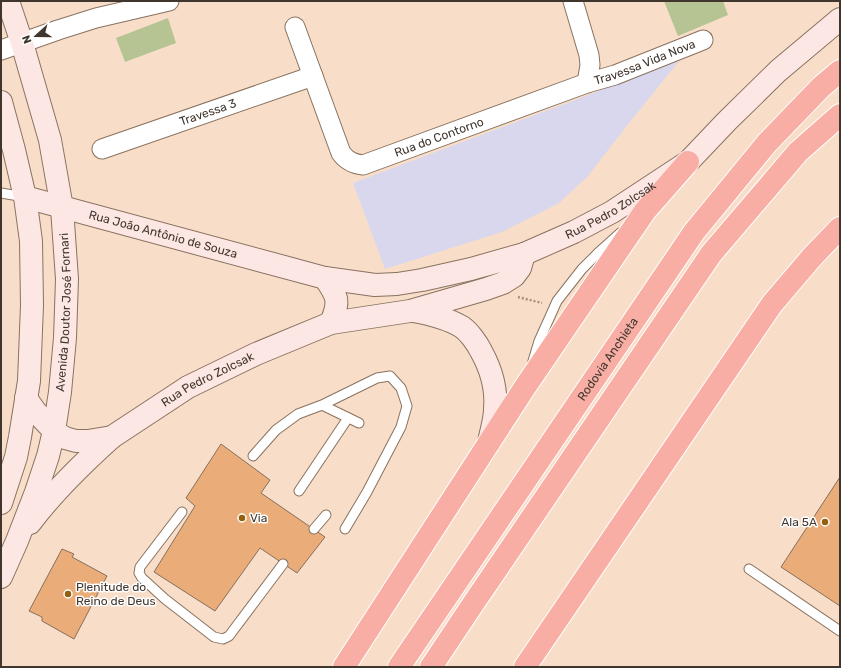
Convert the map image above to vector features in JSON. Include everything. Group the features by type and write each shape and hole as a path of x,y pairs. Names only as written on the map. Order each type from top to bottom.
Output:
{"highway":[{"name":"Rodovia Anchieta","path":"399,667 694,232 768,143 822,87 840,71"},
{"path":"431,667 711,254 798,152 840,115"},
{"path":"344,667 525,387 645,211 688,162"},
{"path":"525,667 772,304 812,257 840,228"}],"main road":[{"name":"Avenida Doutor José Fornari","path":"1,577 17,540 44,466 54,431 60,392 65,338 67,279 62,208 50,140 22,42 8,1"},
{"name":"Rua Pedro Zolcsak","path":"325,278 375,285 397,284 422,280 524,254 574,232 612,212 688,162 778,70 840,19"},
{"path":"1,102 22,180 25,198 31,241 32,305 29,381 16,457 1,503"},
{"name":"Rua João Antônio de Souza","path":"25,198 325,278"},
{"path":"410,311 503,283 514,276 520,268 524,254"},
{"path":"325,278 333,289 336,299 336,309 331,323"},
{"name":"Rua Pedro Zolcsak","path":"26,398 35,411 54,431 65,438 76,441 88,441 112,437 188,387 256,354 331,323 410,311"},
{"path":"410,311 449,320 463,328 477,343 492,374 496,393 495,410 489,444"},
{"path":"17,540 38,512 63,484 85,461 112,437"}],"street":[{"path":"1,50 96,18 169,1"},
{"path":"573,1 589,55 590,65 587,82"},
{"name":"Rua do Contorno","path":"295,27 341,153 346,159 354,164 363,165 587,82"},
{"name":"Travessa Vida Nova","path":"587,82 615,75 703,40"},
{"name":"Travessa 3","path":"102,149 313,76"}],"lane":[{"name":"Rua João Antônio de Souza","path":"1,193 25,198"},
{"path":"525,387 539,342 557,301 582,269 645,211"},
{"path":"253,456 276,430 298,414 322,405 377,378 390,376 401,388 407,406 401,427 367,492 345,529"},
{"path":"322,405 359,423"},
{"path":"299,491 348,418"},
{"path":"182,512 140,567 139,573 142,578 165,599 214,637 223,639 229,636 283,564"},
{"path":"314,529 326,515"},
{"path":"749,569 840,631"}],"path":[{"path":"516,297 554,306"}],"shaded area":[{"path":"679,61 588,176 559,203 502,232 385,269 353,183"}],"green space":[{"path":"664,1 723,1 728,15 678,36"},
{"path":"168,18 176,43 125,62 116,38"}],"building":[{"name":"Via","path":"221,444 270,480 261,493 325,537 297,573 260,548 215,611 154,572 195,506 186,498"},
{"name":"Ala 5A","path":"840,477 840,606 781,567"},
{"name":"Plenitude do Reino de Deus","path":"62,549 74,554 72,557 107,576 74,639 42,621 42,617 29,611"}],"place":[{"name":"Via","path":"242,518"},
{"name":"Ala 5A","path":"825,522"},
{"name":"Plenitude do Reino de Deus","path":"68,594"}]}
